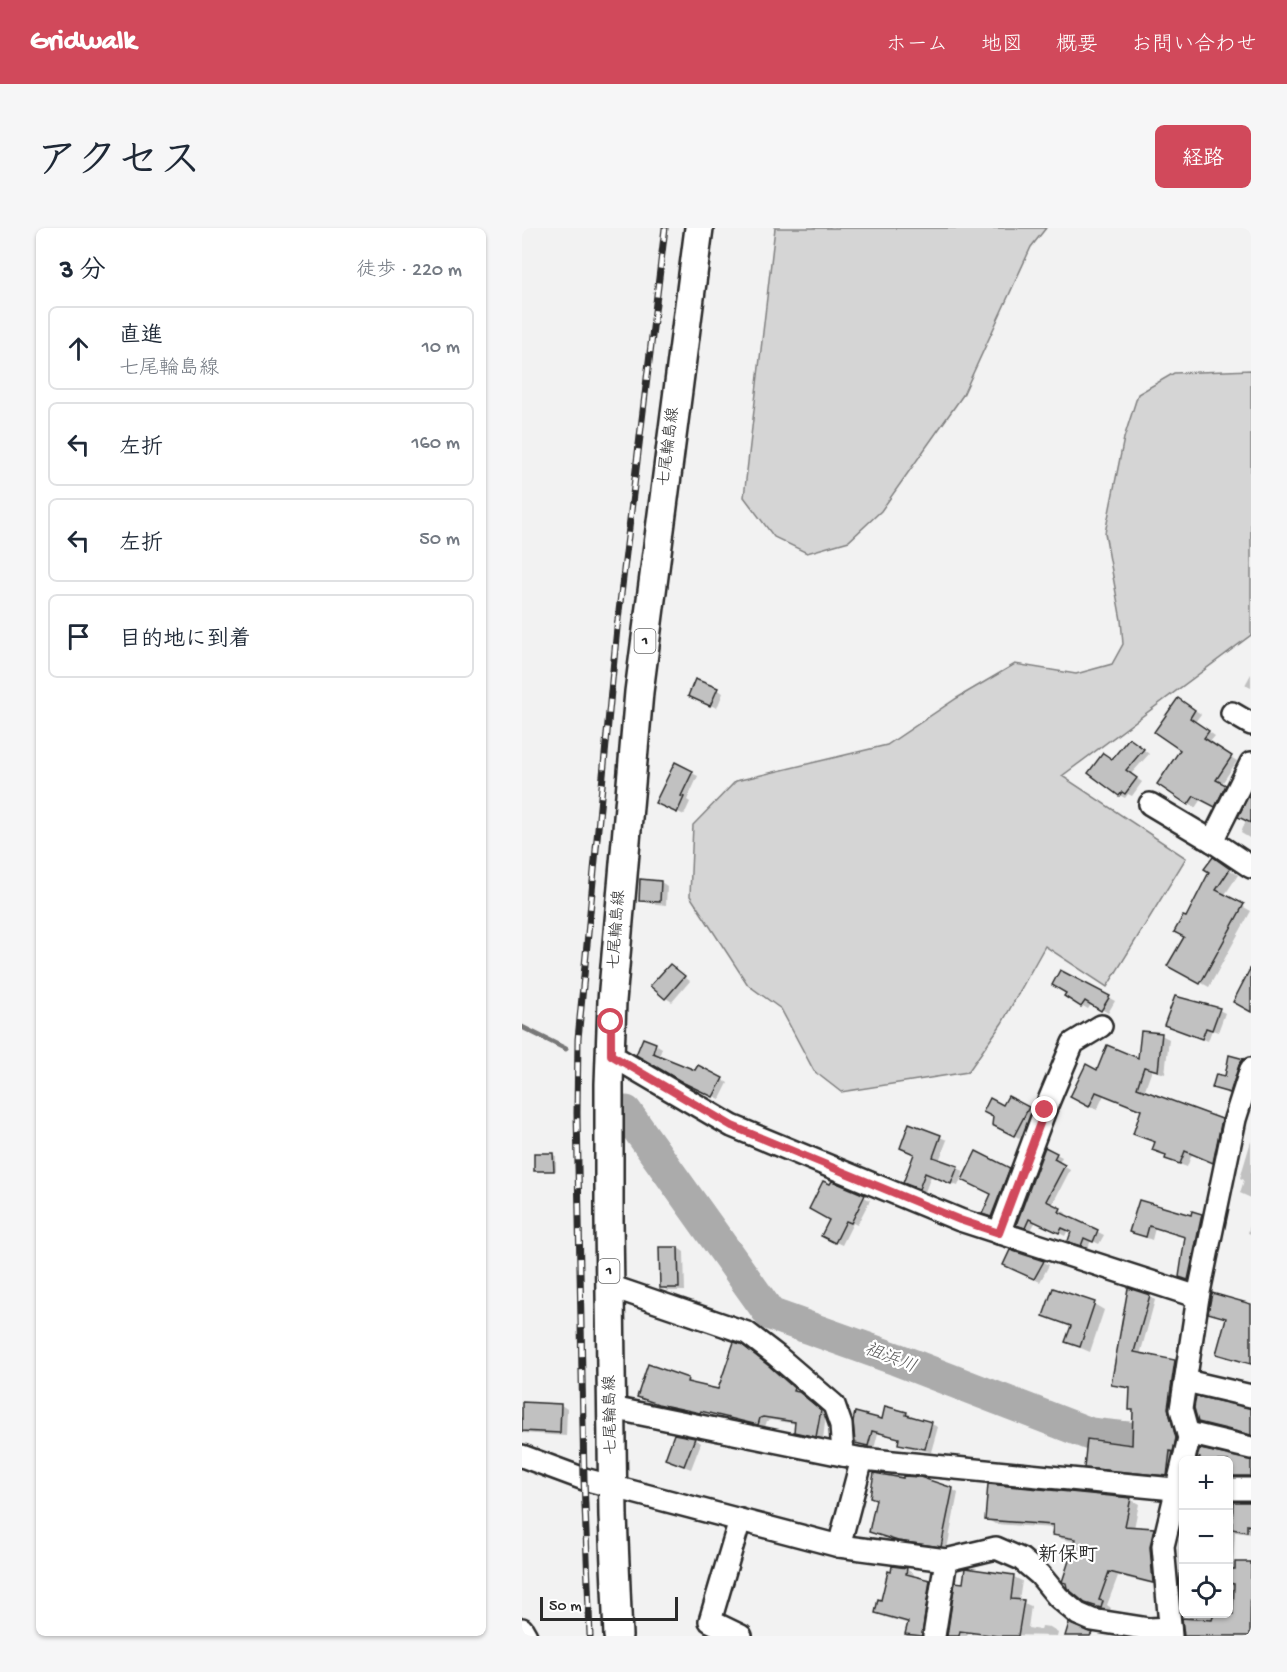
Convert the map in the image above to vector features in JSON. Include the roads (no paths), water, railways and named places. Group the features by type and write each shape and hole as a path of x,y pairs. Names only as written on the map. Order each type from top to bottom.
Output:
{"main road":[{"name":"七尾輪島線","path":"618,1636 610,1286 611,1022 639,692 699,228"}],"street":[{"path":"1232,713 1251,724"},
{"path":"1212,841 1251,763"},
{"path":"1150,804 1251,867"},
{"path":"999,1233 1073,1043 1101,1026"},
{"path":"611,1055 732,1126 960,1220 1198,1297"},
{"path":"1186,1456 1188,1441 1181,1409 1198,1297 1235,1119 1251,1069"},
{"path":"610,1286 747,1333 834,1405 852,1457 839,1546"},
{"path":"1186,1381 1251,1396"},
{"path":"612,1408 852,1457 1179,1490"},
{"path":"1188,1441 1251,1448"},
{"path":"522,1456 584,1479 839,1546 946,1560 996,1548 1006,1551 1021,1559 1040,1575 1058,1597 1090,1628 1149,1629 1170,1632 1163,1546 1179,1493"},
{"path":"1233,1489 1251,1489"},
{"path":"740,1520 710,1621 741,1636"},
{"path":"934,1636 946,1560"},
{"path":"522,1629 526,1636"}],"waterway":[{"name":"祖浜川","path":"522,1027 566,1049"},
{"name":"祖浜川","path":"626,1112 770,1314 896,1359 1090,1434 1175,1443"}],"railway":[{"path":"590,1636 584,1479 577,1113 578,1039 617,628 665,228"}],"district":[{"name":"新保町","path":"1068,1556"}]}
